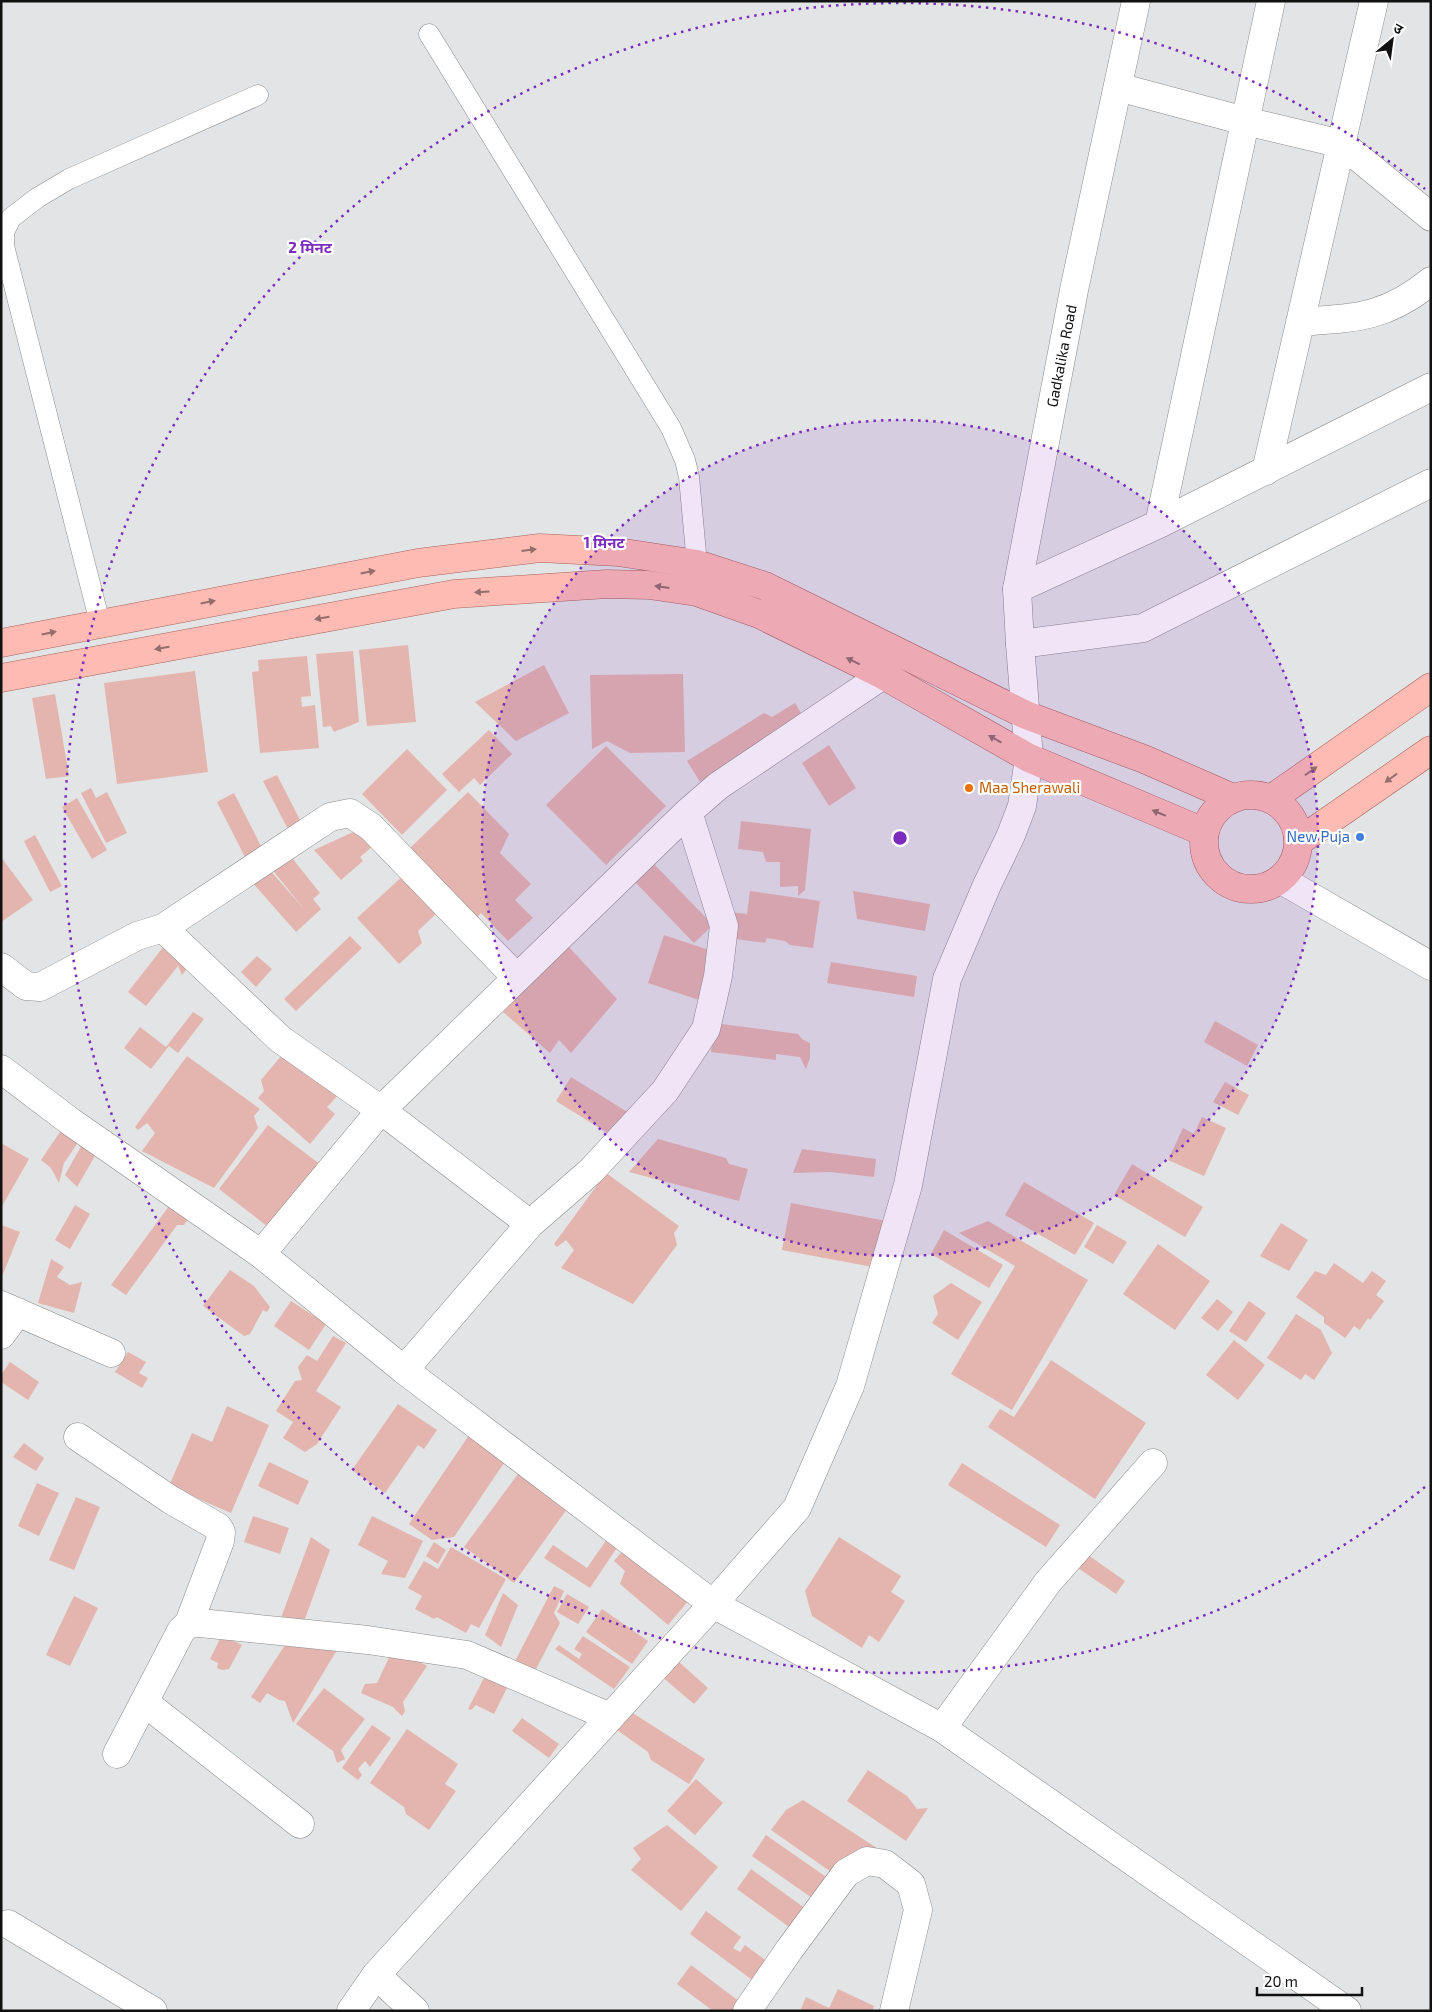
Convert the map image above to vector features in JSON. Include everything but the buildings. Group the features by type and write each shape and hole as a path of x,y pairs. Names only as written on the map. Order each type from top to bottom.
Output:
{"main road":[{"path":"1,643 418,563 540,548 618,552 697,564 765,586 1026,715 1144,759 1233,798"},
{"path":"1,678 454,594 607,584 649,585 696,592 759,614 882,675 1029,758 1204,832"},
{"path":"112,621 131,653"},
{"path":"1271,799 1431,687"},
{"path":"1298,842 1431,750"},
{"path":"1252,795 1271,799 1286,811 1296,828 1298,842 1296,856 1290,869 1280,879 1258,889 1236,887 1217,875 1205,855 1204,832 1214,811 1233,798 1252,795"}],"street":[{"name":"Gadkalika Road","path":"351,2011 376,1975 713,1604 797,1508 850,1386 908,1185 947,980 1022,806 1029,758 1020,644 1018,589 1074,290 1136,1"},
{"path":"1159,524 1271,1"},
{"path":"1266,471 1374,1"},
{"path":"1118,87 1245,121 1342,144 1431,217"},
{"path":"1300,322 1352,318 1378,312 1411,297 1431,281"},
{"path":"1018,589 1159,524 1431,387"},
{"path":"1020,644 1143,628 1431,483"},
{"path":"261,1254 381,1110 688,812 718,786 882,675"},
{"path":"404,1370 530,1224 591,1171 665,1091 706,1029 718,976 724,926 688,812"},
{"path":"1,967 26,986 40,987 137,936 163,928 330,817 350,813 371,827 516,977"},
{"path":"1280,879 1431,966"},
{"path":"163,928 280,1039 381,1110 530,1224"},
{"path":"1,1070 71,1122 261,1254 404,1370 713,1604 942,1728 1347,2011"},
{"path":"1,1335 10,1308 110,1352"},
{"path":"78,1437 171,1500 218,1527 221,1532 220,1541 189,1623 181,1631 117,1754"},
{"path":"942,1728 1048,1582 1153,1463"},
{"path":"189,1623 368,1640 468,1656 610,1718"},
{"path":"144,1702 300,1824"},
{"path":"747,2011 789,1950 846,1874 867,1861 885,1864 911,1884 918,1910 894,2011"},
{"path":"8,1924 153,2011"},
{"path":"376,1975 415,2011"}],"lane":[{"path":"429,34 671,428 685,460 689,477 697,564 696,592"},
{"path":"112,621 4,246 4,232 11,218 37,198 69,179 258,95"}],"place":[{"name":"Maa Sherawali","path":"969,788"},
{"name":"New Puja","path":"1360,837"}]}
